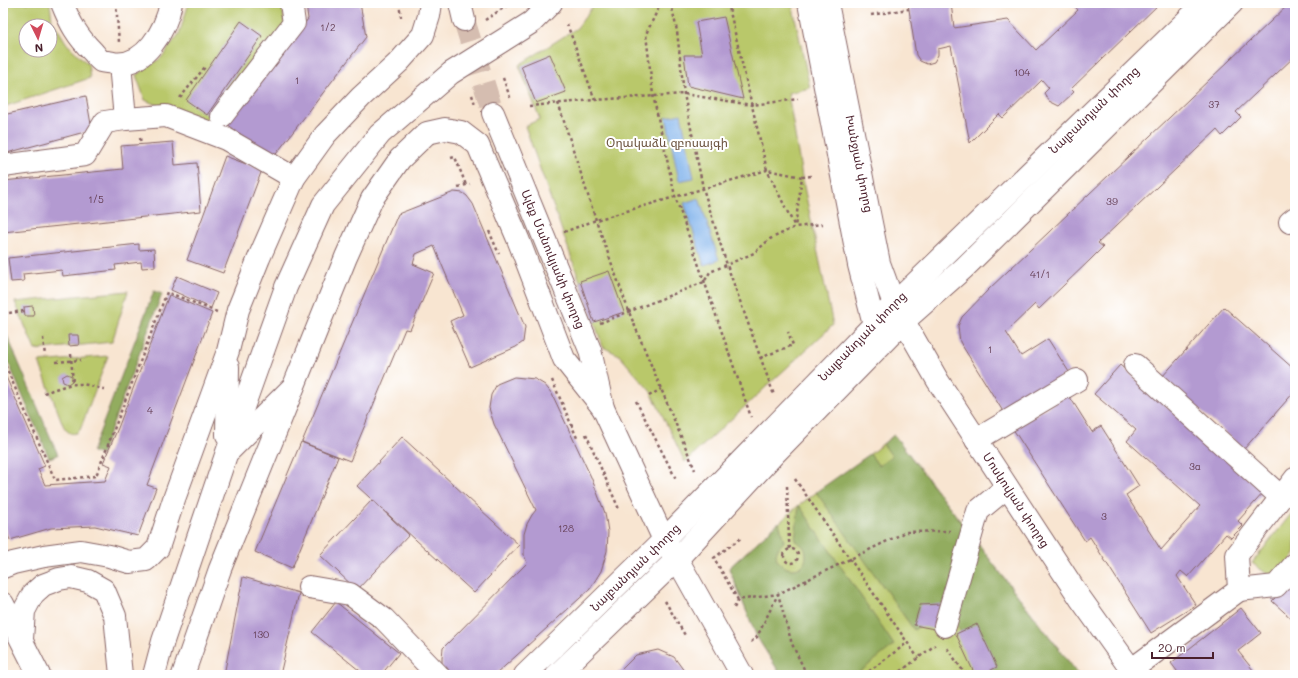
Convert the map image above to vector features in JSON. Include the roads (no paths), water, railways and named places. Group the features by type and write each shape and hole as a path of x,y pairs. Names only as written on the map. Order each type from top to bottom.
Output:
{"main road":[{"path":"62,3 70,23 83,42 102,61 120,64 141,57 158,37 169,15 171,3"},
{"path":"222,116 294,24 291,3"},
{"path":"3,567 13,563 44,556 81,551 109,556 129,562 146,560 158,548 174,499 228,351 238,310 294,178 325,135 361,97 399,62 423,35 430,16 431,3"},
{"path":"154,675 163,641 227,452 286,287 323,205 380,134 451,73 532,22 551,3"},
{"name":"Խանջյան փողոց","path":"809,3 859,265 874,324"},
{"name":"Խանջյան փողոց","path":"827,3 879,263 899,312"},
{"name":"Նալբանդյան փողոց","path":"557,675 677,559 776,452 899,312 1205,3"},
{"name":"Նալբանդյան փողոց","path":"525,675 664,540 874,324 899,312 964,268 1232,3"},
{"path":"120,64 125,119"},
{"name":"Ալեք Մանուկյանի փողոց","path":"485,110 590,350 603,408 664,540 677,559 742,675"},
{"path":"3,166 85,155 105,122 166,116 226,139 294,178"},
{"name":"Ալեք Մանուկյանի փողոց","path":"292,387 346,257 372,199 400,159 427,133 445,129 461,132 478,145 518,239 564,358 603,408"},
{"name":"Մոսկովյան փողոց","path":"899,312 938,381 976,440 1080,598 1133,673"},
{"path":"227,452 228,351"},
{"path":"1135,365 1281,497"},
{"path":"976,440 1077,380"},
{"path":"227,452 292,387"},
{"path":"183,675 220,569 292,387"},
{"path":"1239,590 1237,555 1295,479"},
{"path":"945,636 978,511 1007,487"},
{"path":"1133,673 1239,590 1276,586 1295,564"},
{"path":"22,639 24,611 33,594 43,585 59,579 71,577 88,581 104,590 116,616 121,675"},
{"path":"309,587 350,594 384,619 438,675"},
{"path":"3,604 39,675"}],"water":[{"path":"681,114 694,178 679,181 666,117"},
{"path":"699,198 719,260 704,265 684,203"}],"tunnel":[{"path":"464,20 493,113"}],"park label":[{"name":"Օղակաձև զբոսայգի","path":"667,143"}]}
